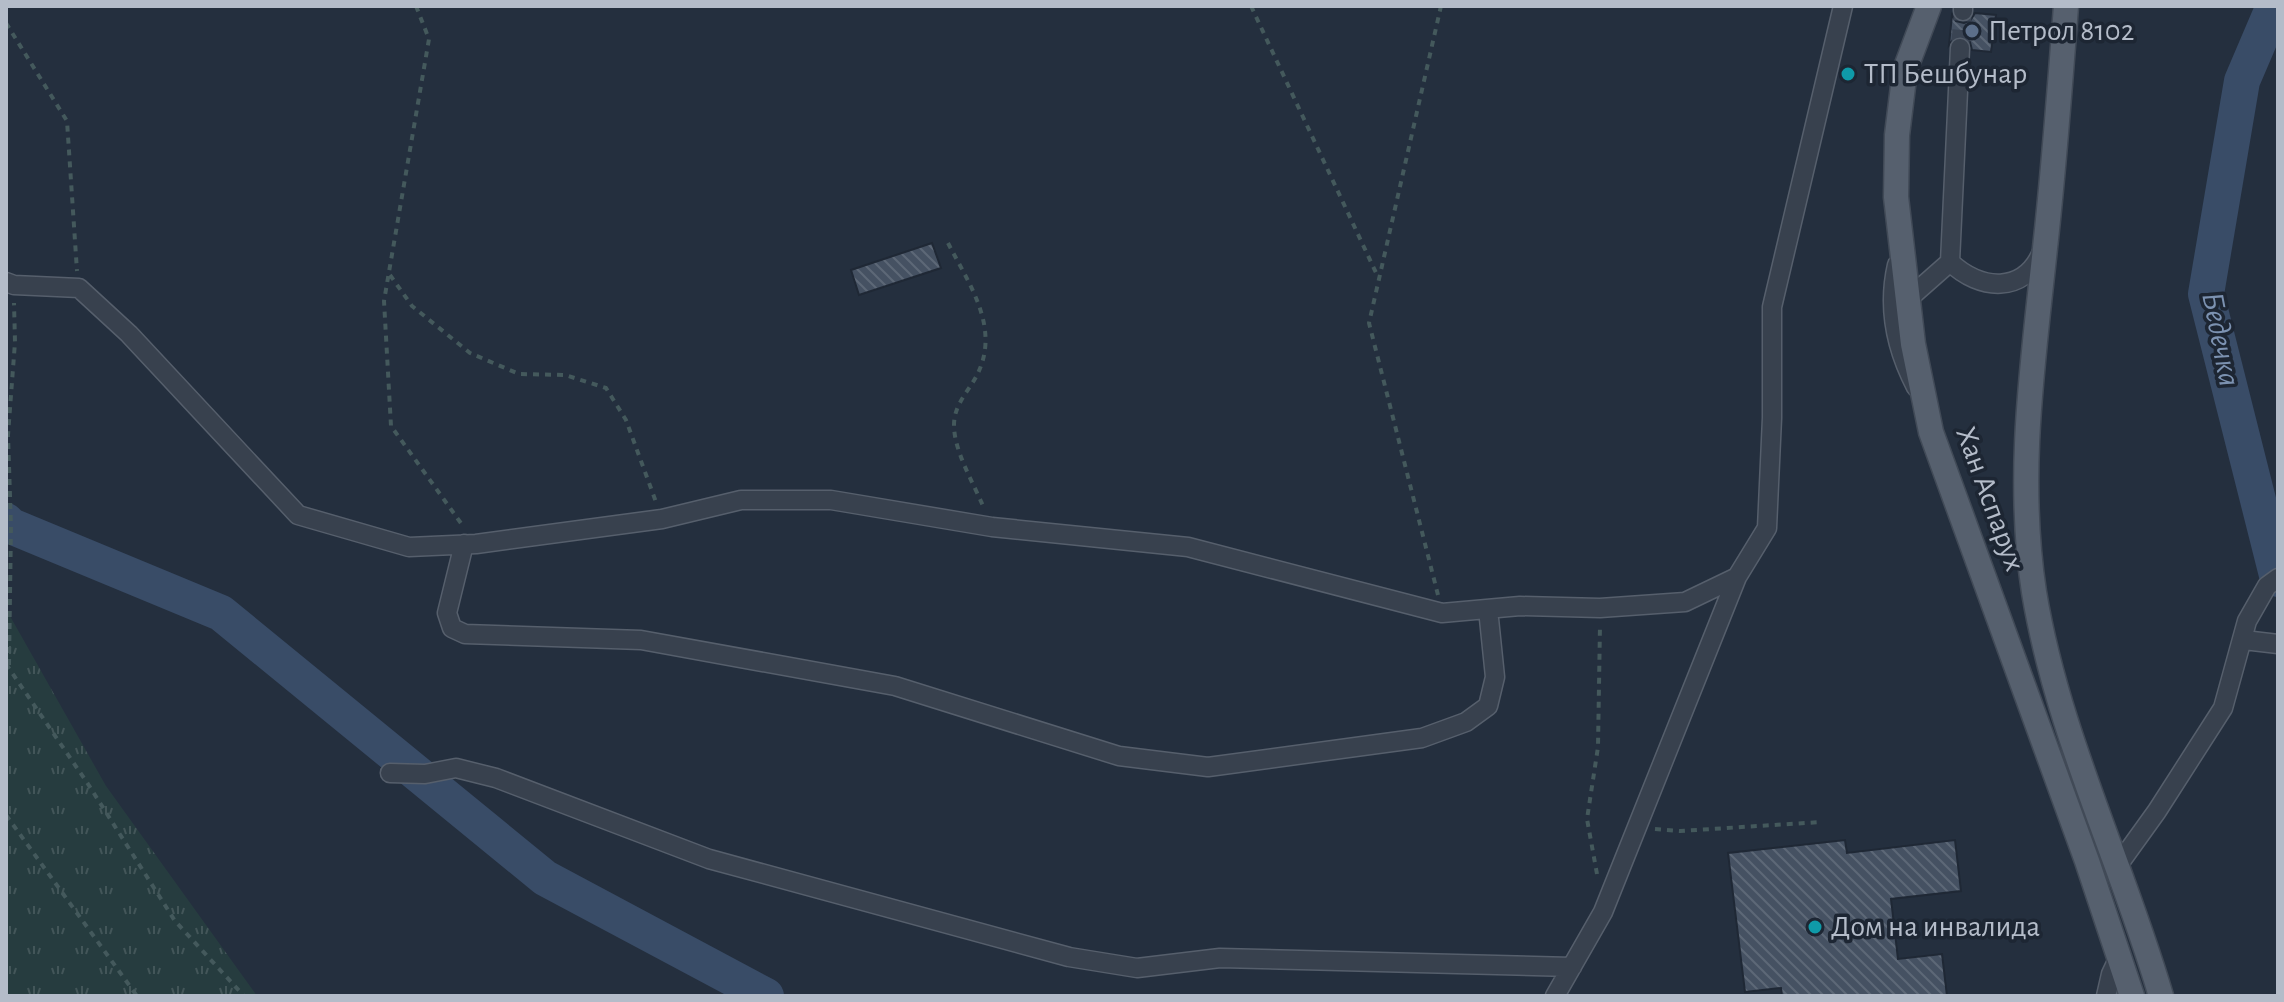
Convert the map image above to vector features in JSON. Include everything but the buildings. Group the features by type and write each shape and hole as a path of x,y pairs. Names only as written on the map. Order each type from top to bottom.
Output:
{"main road":[{"name":"Хан Аспарух","path":"1929,6 1905,70 1897,135 1896,197 1923,399 1931,432 2087,861 2132,996"},
{"name":"Хан Аспарух","path":"2066,6 2024,473 2034,589 2045,648 2066,726 2161,996"}],"street":[{"path":"1555,996 1603,912 1737,577 1767,528 1772,418 1772,307 1843,6"},
{"path":"1908,299 1950,262 1960,48"},
{"path":"1950,262 1980,281 2004,283 2027,275 2046,244"},
{"path":"1902,251 1895,289 1896,338 1902,360 1923,399"},
{"path":"10,284 79,288 129,334 298,515 409,547 470,544 662,519 741,500 831,500 992,527 1188,547 1442,613 1520,606 1600,608 1685,602 1737,577"},
{"path":"470,544 447,613 452,628 465,634 641,640 895,686 1119,756 1208,767 1422,738 1466,722 1488,706 1495,677 1488,609"},
{"path":"2116,868 2223,708 2247,621 2272,582"},
{"path":"2244,640 2278,644"},
{"path":"390,773 425,774 456,768 496,778 709,859 1069,957 1123,966 1137,968 1220,958 1572,967"},
{"path":"2106,996 2119,957"}],"path":[{"path":"416,6 429,39 384,301 391,426 470,544"},
{"path":"1251,6 1379,279"},
{"path":"1441,6 1369,323 1442,613"},
{"path":"6,23 67,121 79,288"},
{"path":"948,243 983,312 987,351 977,376 961,397 954,423 956,442 992,527"},
{"path":"389,273 412,306 470,353 519,374 565,375 606,388 626,420 662,519"},
{"path":"10,284 15,342 8,435 11,526 7,666 88,784 175,921 244,996"},
{"path":"1600,608 1598,747 1587,819 1603,912"},
{"path":"6,815 137,996"},
{"path":"1637,827 1680,831 1821,822"}],"green space":[{"path":"6,609 106,786 257,996 6,996"}],"waterway":[{"name":"Бедечка","path":"2274,6 2242,81 2206,294 2278,579"},
{"path":"6,521 11,526 221,613 545,878 766,996"}],"tunnel":[{"path":"1960,48 1963,11"}],"place":[{"name":"Петрол 8102","path":"1972,31"},
{"name":"ТП Бешбунар","path":"1848,74"},
{"name":"Дом на инвалида","path":"1815,927"}]}
